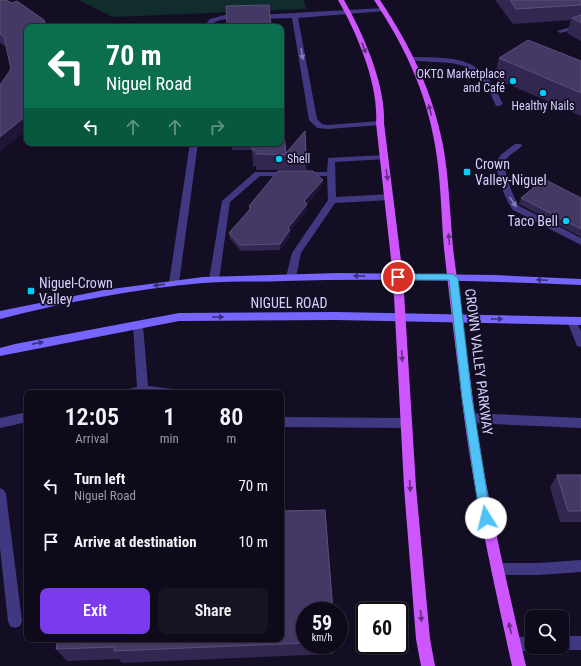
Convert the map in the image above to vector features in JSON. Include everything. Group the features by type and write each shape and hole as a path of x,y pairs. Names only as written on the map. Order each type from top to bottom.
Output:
{"main road":[{"path":"341,0 356,26 368,58 381,108 380,123 390,197 398,277 406,423 422,631 428,666"},
{"name":"CROWN VALLEY PARKWAY","path":"377,0 398,32 412,59 427,98 439,145 470,418 486,518 519,666"},
{"name":"NIGUEL ROAD","path":"0,315 32,307 104,293 174,283 214,280 291,277 398,277 494,278 581,282"},
{"name":"NIGUEL ROAD","path":"0,352 179,317 400,317 577,321"}],"lane":[{"path":"208,24 209,22 225,17 295,16 383,10"},
{"path":"295,16 313,120 320,126 328,127 380,123"},
{"path":"560,31 581,26"},
{"path":"412,59 456,61 476,69 485,78 499,104"},
{"path":"174,283 194,146"},
{"path":"518,146 502,160 500,166 511,202 516,208 581,242"},
{"path":"291,277 297,253 332,200 331,160 384,157"},
{"path":"214,280 226,201 258,174 331,174"},
{"path":"332,200 390,197"},
{"path":"577,321 581,343"},
{"path":"138,325 143,390"},
{"path":"0,423 24,418"},
{"path":"470,418 581,423"},
{"path":"284,422 406,423"},
{"path":"0,494 14,621"},
{"path":"497,569 538,569 581,566"},
{"path":"569,642 581,643"},
{"path":"514,644 525,644"}],"green space":[{"path":"79,0 303,0 307,9 113,17"}],"building":[{"path":"0,0 6,0 12,3 17,1 44,20 45,24 24,24 24,117 0,137 0,85 11,69 4,37 0,34"},
{"path":"510,0 581,0 581,5 516,9"},
{"path":"269,5 271,24 227,24 226,6"},
{"path":"581,15 581,23 572,18"},
{"path":"528,40 581,61 581,93 499,58"},
{"path":"305,131 306,155 256,154 256,150 252,150 253,146 284,146 284,136 286,153"},
{"name":"Shell","path":"278,171 313,171 323,180 304,201 307,204 288,228 290,230 280,244 240,245 229,233 251,208 249,206"},
{"name":"Taco Bell","path":"544,179 581,198 581,229 521,198"},
{"path":"557,475 581,475 581,511 568,511"},
{"path":"325,510 332,602 296,602 296,643 114,651 114,647 56,649 57,642 284,642 284,511"}],"place":[{"name":"OKTΩ Marketplace and Café","path":"513,81"},
{"name":"Healthy Nails","path":"543,93"},
{"name":"Shell","path":"279,159"},
{"name":"Crown Valley-Niguel","path":"467,172"},
{"name":"Taco Bell","path":"566,221"},
{"name":"Niguel-Crown Valley","path":"31,291"}],"route":[{"path":"398,277 453,278 467,398 486,518"}]}
